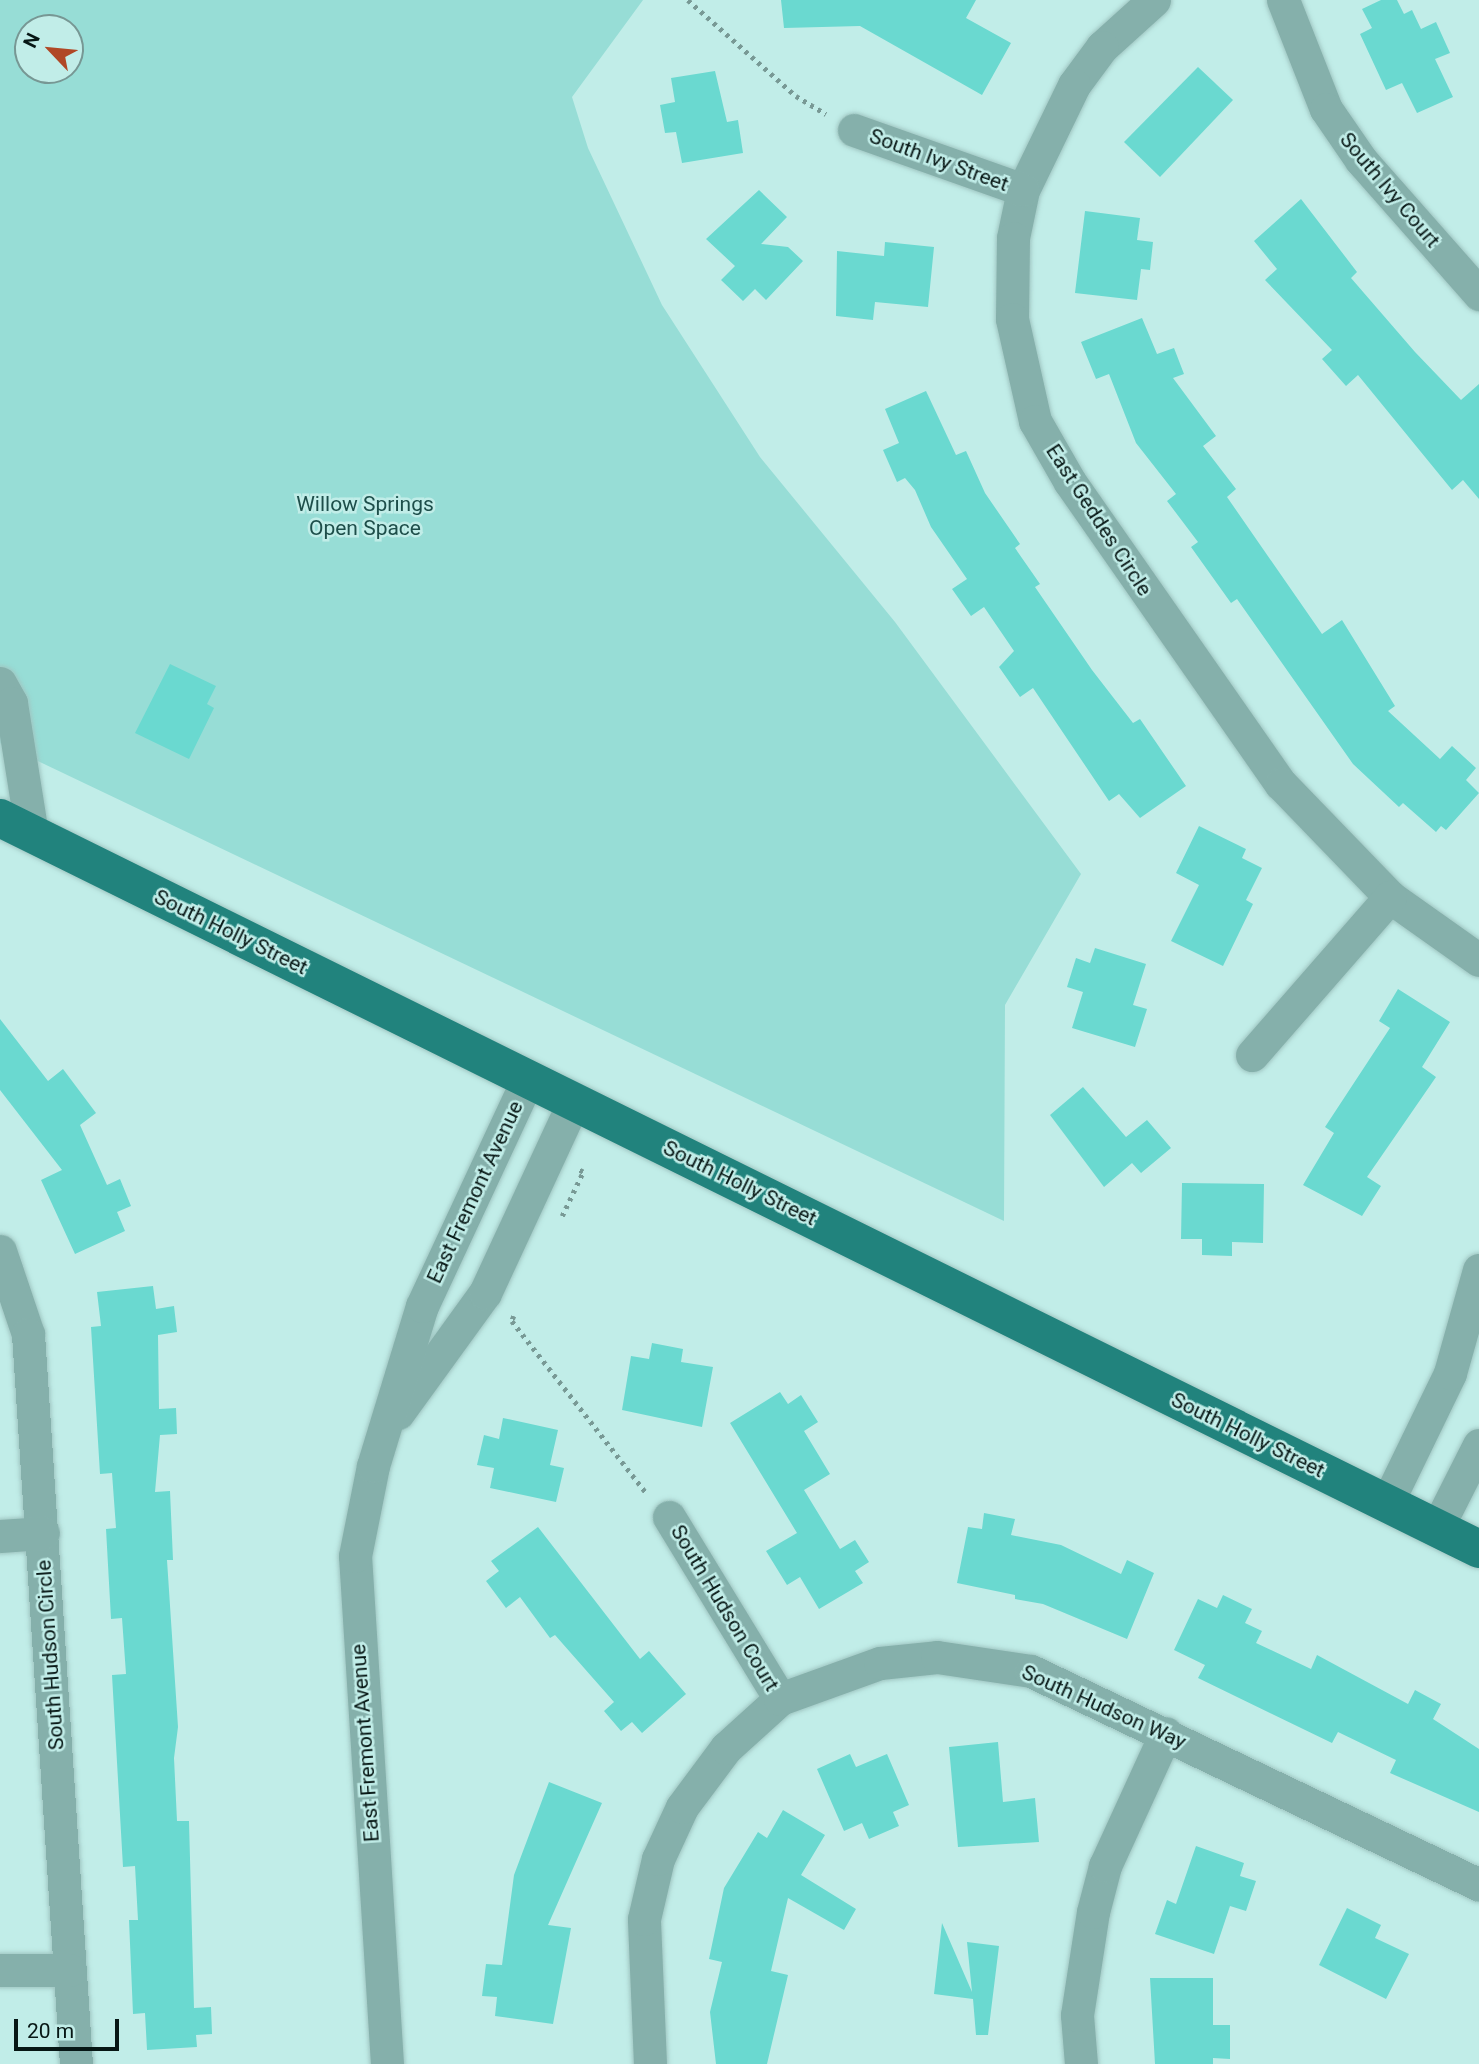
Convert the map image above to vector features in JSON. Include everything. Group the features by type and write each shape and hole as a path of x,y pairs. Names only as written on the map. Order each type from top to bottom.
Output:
{"main road":[{"name":"South Holly Street","path":"16,826 1479,1549"}],"street":[{"name":"East Geddes Circle","path":"1154,0 1102,47 1074,85 1023,190 1013,237 1012,319 1035,421 1070,482 1250,742 1314,822 1390,897 1479,960"},
{"name":"South Ivy Court","path":"1283,0 1326,109 1361,160 1479,294"},
{"name":"South Ivy Street","path":"854,130 1023,190"},
{"path":"0,683 11,703 16,826"},
{"path":"1252,1055 1390,897"},
{"name":"East Fremont Avenue","path":"387,2064 355,1556 362,1510 431,1283 528,1079"},
{"name":"East Fremont Avenue","path":"389,1426 485,1293 551,1156 574,1101"},
{"name":"South Hudson Circle","path":"0,1251 29,1334 76,2064"},
{"path":"1387,1503 1450,1373 1479,1270"},
{"path":"1437,1528 1479,1445"},
{"name":"South Hudson Court","path":"670,1517 780,1699"},
{"path":"0,1536 43,1533"},
{"name":"South Hudson Way","path":"650,2064 643,1947 658,1859 704,1773 780,1699 852,1670 937,1657 1031,1671 1166,1733 1479,1885"},
{"path":"1081,2064 1077,2015 1093,1912 1105,1866 1166,1733"},
{"path":"0,1970 70,1970"}],"path":[{"path":"688,0 796,96 854,130"},
{"path":"551,1156 583,1172 557,1224"},
{"path":"516,1311 512,1321 627,1475 670,1517"}],"green space":[{"name":"Willow Springs Open Space","path":"0,0 643,0 572,97 588,148 662,305 760,457 895,622 1081,874 1005,1005 1004,1221 0,743"}],"building":[{"path":"781,0 976,0 966,18 1011,43 982,95 860,26 784,28"},
{"path":"1381,0 1397,0 1404,14 1412,10 1421,29 1436,22 1450,53 1435,59 1453,97 1417,113 1402,83 1386,90 1360,34 1372,28 1362,9"},
{"path":"1198,67 1233,100 1160,177 1124,142"},
{"path":"715,71 727,122 738,120 743,153 682,163 676,132 665,133 660,105 675,102 671,78"},
{"path":"759,190 787,217 761,244 788,247 803,261 766,300 755,289 743,301 721,280 735,266 706,239"},
{"path":"1301,199 1357,272 1351,278 1461,400 1479,384 1479,499 1463,480 1452,490 1358,375 1346,386 1322,359 1332,350 1265,280 1277,269 1254,241"},
{"path":"1085,211 1140,218 1137,240 1153,242 1150,270 1141,269 1137,300 1075,293"},
{"path":"885,242 934,247 928,307 875,302 873,320 836,316 837,251 884,256"},
{"path":"1142,318 1157,354 1174,348 1184,374 1173,378 1216,436 1203,446 1236,489 1227,497 1322,634 1342,620 1395,706 1388,711 1440,759 1452,746 1476,768 1466,780 1479,793 1446,830 1441,826 1436,832 1403,803 1399,807 1353,764 1237,599 1231,603 1191,547 1198,542 1167,501 1176,494 1136,443 1109,374 1096,379 1081,342"},
{"path":"926,391 956,455 966,451 985,493 1020,544 1015,548 1040,584 1035,587 1092,670 1133,723 1140,719 1186,786 1140,818 1119,794 1109,801 1033,688 1020,697 999,667 1014,651 984,607 971,616 952,589 967,579 931,527 915,490 905,478 897,482 883,450 899,443 885,409"},
{"path":"170,664 216,686 207,704 214,708 189,759 135,733"},
{"path":"1199,826 1246,849 1242,858 1262,868 1246,900 1253,904 1223,966 1171,941 1199,885 1176,873"},
{"path":"1095,948 1146,964 1133,1005 1147,1009 1135,1047 1072,1028 1083,992 1067,987 1076,958 1090,963"},
{"path":"1398,989 1450,1022 1422,1067 1436,1077 1367,1177 1381,1186 1362,1216 1303,1185 1334,1133 1325,1127 1390,1028 1379,1021"},
{"path":"0,1019 48,1081 63,1069 96,1113 80,1125 107,1185 120,1179 131,1206 117,1212 125,1231 75,1254 41,1180 62,1170 0,1090"},
{"path":"1083,1087 1126,1137 1147,1120 1171,1148 1141,1173 1132,1163 1104,1187 1050,1115"},
{"path":"1182,1183 1264,1184 1263,1243 1232,1242 1232,1256 1202,1255 1202,1239 1181,1239"},
{"path":"153,1286 156,1309 174,1306 177,1332 158,1335 159,1409 176,1408 177,1434 160,1435 155,1492 170,1491 173,1560 167,1560 178,1727 174,1758 177,1821 189,1821 194,2008 211,2007 212,2034 196,2035 197,2047 147,2050 145,2013 133,2014 129,1920 138,1920 135,1866 123,1867 112,1675 126,1674 122,1618 111,1619 106,1529 116,1528 112,1473 100,1474 91,1327 101,1326 97,1292"},
{"path":"652,1343 683,1349 681,1362 713,1367 702,1427 622,1410 631,1356 649,1359"},
{"path":"780,1392 788,1404 801,1395 818,1422 804,1431 830,1474 804,1490 840,1549 855,1540 869,1562 855,1571 863,1583 819,1609 800,1577 787,1585 766,1551 797,1533 730,1423"},
{"path":"503,1418 558,1430 550,1465 564,1468 556,1502 490,1488 494,1468 477,1465 484,1435 499,1439"},
{"path":"984,1513 1015,1519 1011,1535 1061,1545 1121,1574 1127,1560 1154,1573 1127,1639 1043,1604 1015,1599 1015,1595 957,1583 968,1527 982,1529"},
{"path":"538,1527 640,1659 649,1651 686,1694 642,1733 632,1722 621,1731 604,1711 614,1702 555,1635 550,1638 520,1597 506,1608 486,1581 499,1571 491,1561"},
{"path":"1223,1595 1252,1609 1245,1623 1262,1631 1256,1643 1311,1669 1317,1655 1408,1704 1415,1690 1441,1704 1433,1719 1479,1749 1479,1812 1390,1773 1396,1760 1338,1732 1332,1743 1198,1678 1205,1665 1174,1650 1198,1599 1217,1608"},
{"path":"998,1742 1003,1802 1035,1798 1039,1842 958,1847 949,1747"},
{"path":"850,1754 856,1767 887,1754 909,1805 893,1812 899,1826 869,1839 862,1823 844,1831 817,1769"},
{"path":"549,1782 602,1803 548,1925 571,1928 553,2024 495,2016 497,1997 482,1996 486,1964 502,1965 514,1875"},
{"path":"783,1810 825,1835 801,1875 856,1909 844,1930 788,1898 771,1971 788,1975 767,2064 716,2064 710,2012 722,1962 709,1959 724,1888 758,1832 767,1838"},
{"path":"1196,1846 1244,1863 1240,1876 1256,1881 1246,1911 1230,1906 1214,1954 1155,1934 1167,1900 1176,1904"},
{"path":"1347,1908 1381,1925 1375,1938 1409,1954 1386,1999 1319,1965"},
{"path":"942,1923 972,1992 967,1942 999,1946 988,2035 976,2035 973,1999 934,1994"},
{"path":"1150,1978 1213,1978 1213,2025 1230,2025 1230,2059 1213,2058 1213,2064 1155,2064"}]}
